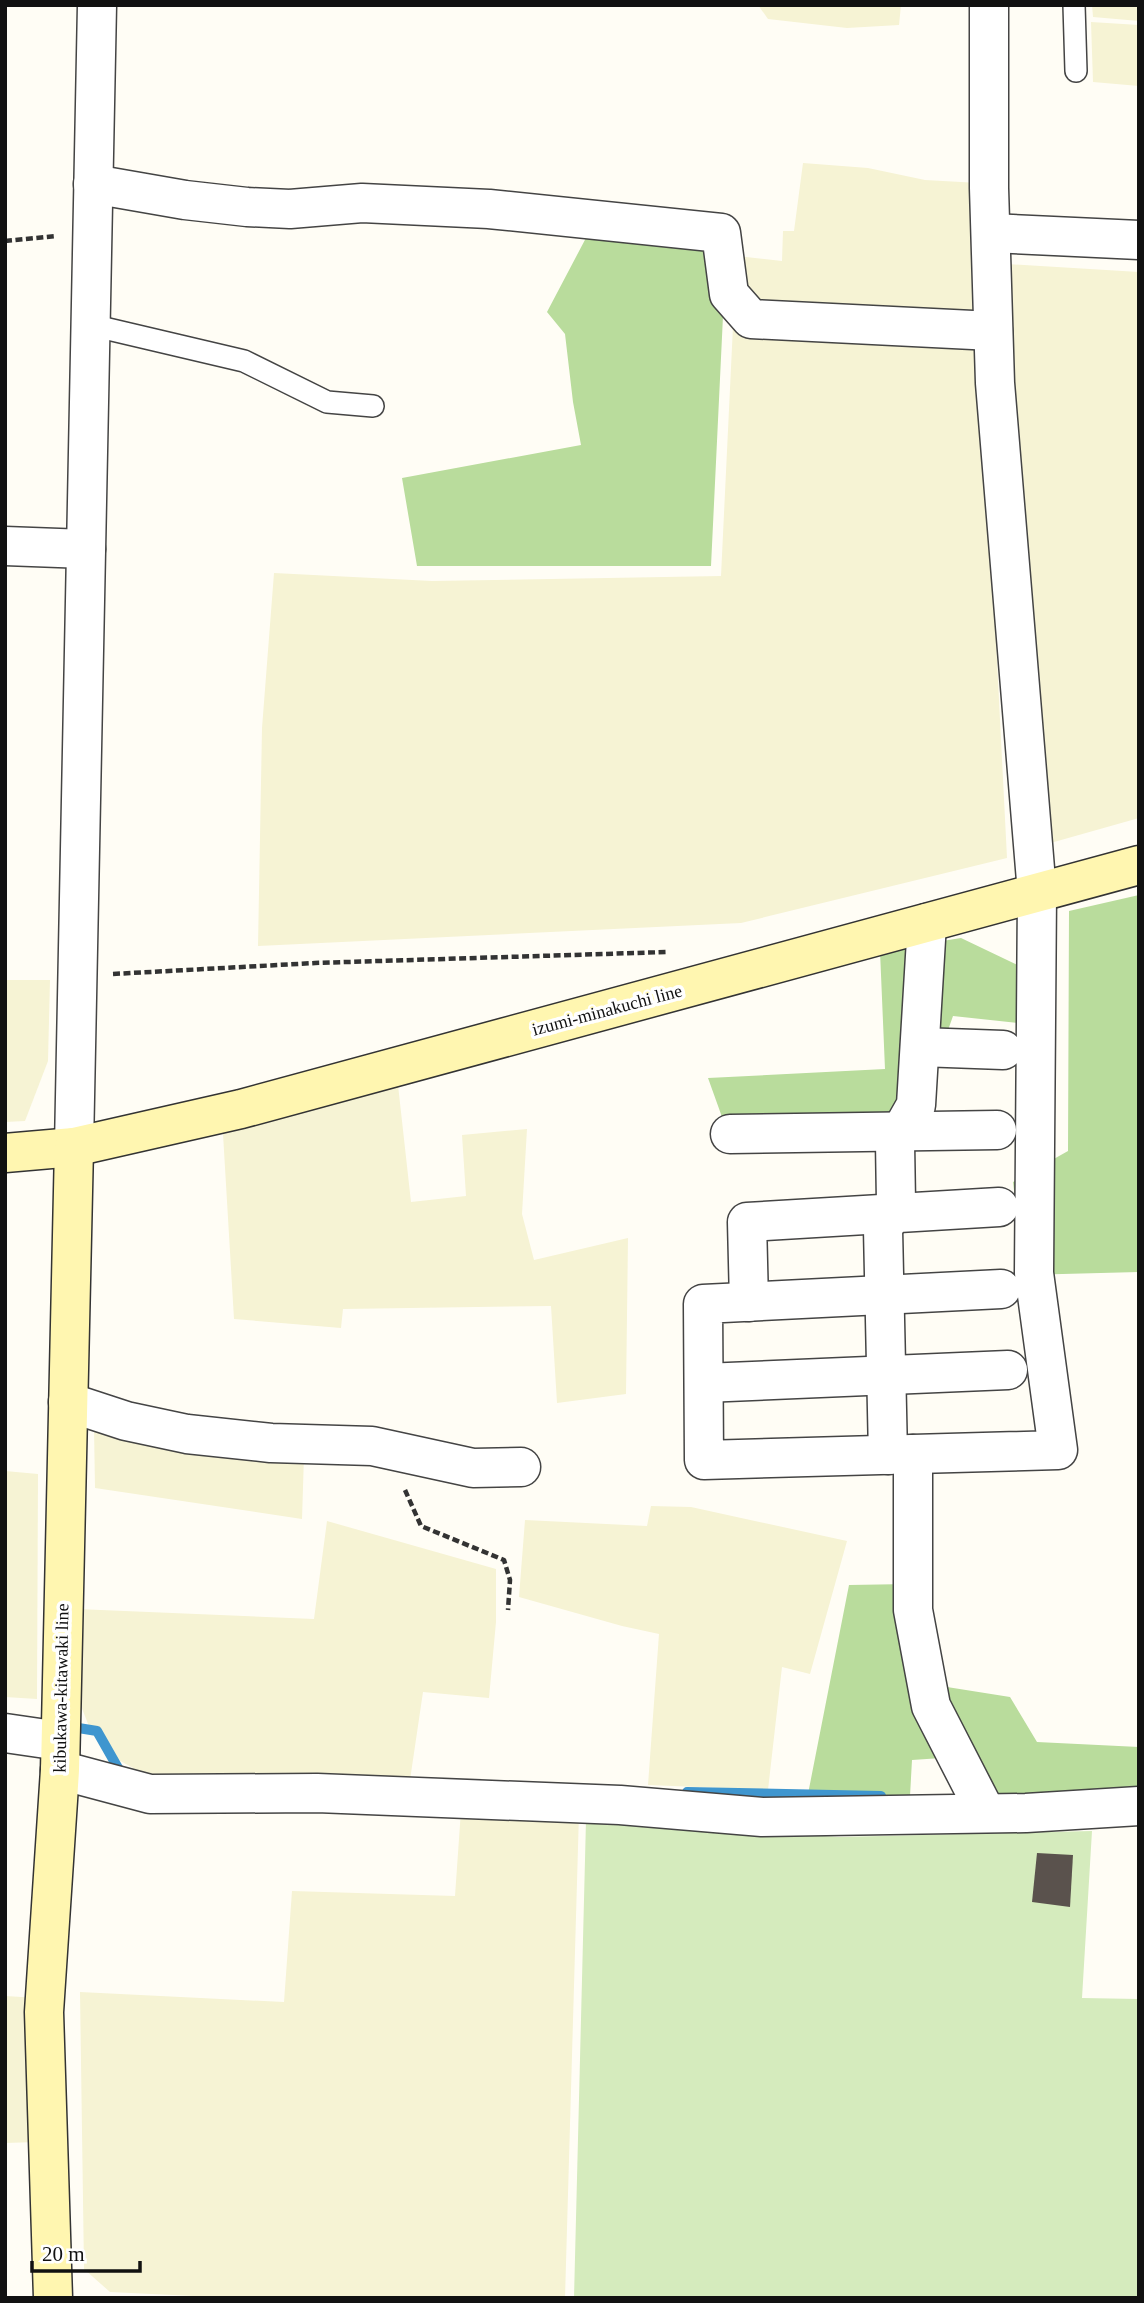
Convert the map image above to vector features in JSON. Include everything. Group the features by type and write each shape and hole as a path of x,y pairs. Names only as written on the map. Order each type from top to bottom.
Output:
{"main road":[{"name":"izumi-minakuchi line","path":"74,1147 241,1109 1139,865"},
{"path":"5,1153 74,1147"},
{"name":"kibukawa-kitawaki line","path":"53,2298 44,2012 60,1755 74,1147"}],"street":[{"path":"74,1147 97,5"},
{"path":"989,5 995,383 1037,893 1034,1273 1058,1450 704,1460 703,1304 1001,1289"},
{"path":"93,184 185,200 247,207 290,209 362,204 476,209 721,233 729,294 751,319 993,331"},
{"path":"991,233 1139,240"},
{"path":"5,546 86,549"},
{"path":"927,923 916,1105 895,1142 896,1203 883,1229 886,1376 901,1454 913,1610 931,1706 986,1813"},
{"path":"920,1047 1003,1050"},
{"path":"730,1134 997,1130"},
{"path":"749,1302 747,1222 999,1207"},
{"path":"704,1383 1008,1370"},
{"path":"68,1402 126,1421 187,1434 271,1443 372,1447 474,1468 521,1467"},
{"path":"5,1733 149,1794 345,1794 620,1805 762,1817 986,1813 1139,1806"}],"lane":[{"path":"1074,5 1076,71"},
{"path":"91,325 244,361 327,402 373,406"}],"path":[{"path":"5,241 93,232"},
{"path":"77,976 315,963 673,951"},
{"path":"395,1452 407,1496 421,1526 504,1560 510,1580 508,1610"}],"shaded area":[{"path":"758,5 901,5 899,25 847,28 768,19"},
{"path":"1092,5 1139,5 1139,21 1093,17"},
{"path":"1091,22 1139,25 1139,86 1093,82"},
{"path":"803,163 868,168 925,180 979,183 974,320 757,311 737,292 737,256 782,261 783,231 794,231"},
{"path":"1007,264 1139,272 1139,818 1047,844 1009,363"},
{"path":"733,326 981,344 1007,858 741,923 258,946 262,728 274,573 432,581 721,576"},
{"path":"5,980 50,980 48,1061 25,1121 5,1122"},
{"path":"398,1085 411,1202 466,1196 462,1135 527,1129 522,1214 534,1260 628,1238 626,1394 557,1403 551,1306 343,1309 341,1328 234,1319 223,1134"},
{"path":"94,1428 304,1456 302,1519 95,1488"},
{"path":"5,1471 38,1474 37,1699 5,1697"},
{"path":"651,1506 691,1507 847,1541 810,1674 782,1667 768,1790 648,1785 659,1634 519,1597 525,1520 647,1526"},
{"path":"327,1521 496,1569 496,1622 489,1698 423,1692 410,1780 144,1774 115,1758 92,1734 81,1706 77,1609 314,1619"},
{"path":"461,1810 579,1813 565,2298 235,2298 110,2292 84,2269 80,1992 284,2002 292,1891 455,1896"},
{"path":"5,1996 39,1998 37,2142 5,2143"}],"green space":[{"path":"587,236 709,250 723,316 711,566 417,566 402,478 581,445 565,334 547,312"},
{"path":"1139,895 1139,1272 1024,1275 1013,1182 1068,1151 1069,911"},
{"path":"961,938 1024,968 1027,1024 953,1016 936,1064 927,1108 849,1118 722,1117 708,1078 885,1069 880,951"},
{"path":"909,1584 935,1632 947,1687 1010,1697 1037,1742 1139,1747 1139,1793 1000,1799 971,1756 912,1760 910,1796 808,1794 849,1585"},
{"path":"586,1820 839,1837 1092,1831 1082,1998 1139,1999 1139,2298 574,2298"}],"building":[{"path":"1037,1853 1073,1855 1070,1907 1032,1902"}],"waterway":[{"path":"66,1726 97,1731 122,1775 125,1775"},
{"path":"687,1792 881,1796"}]}
